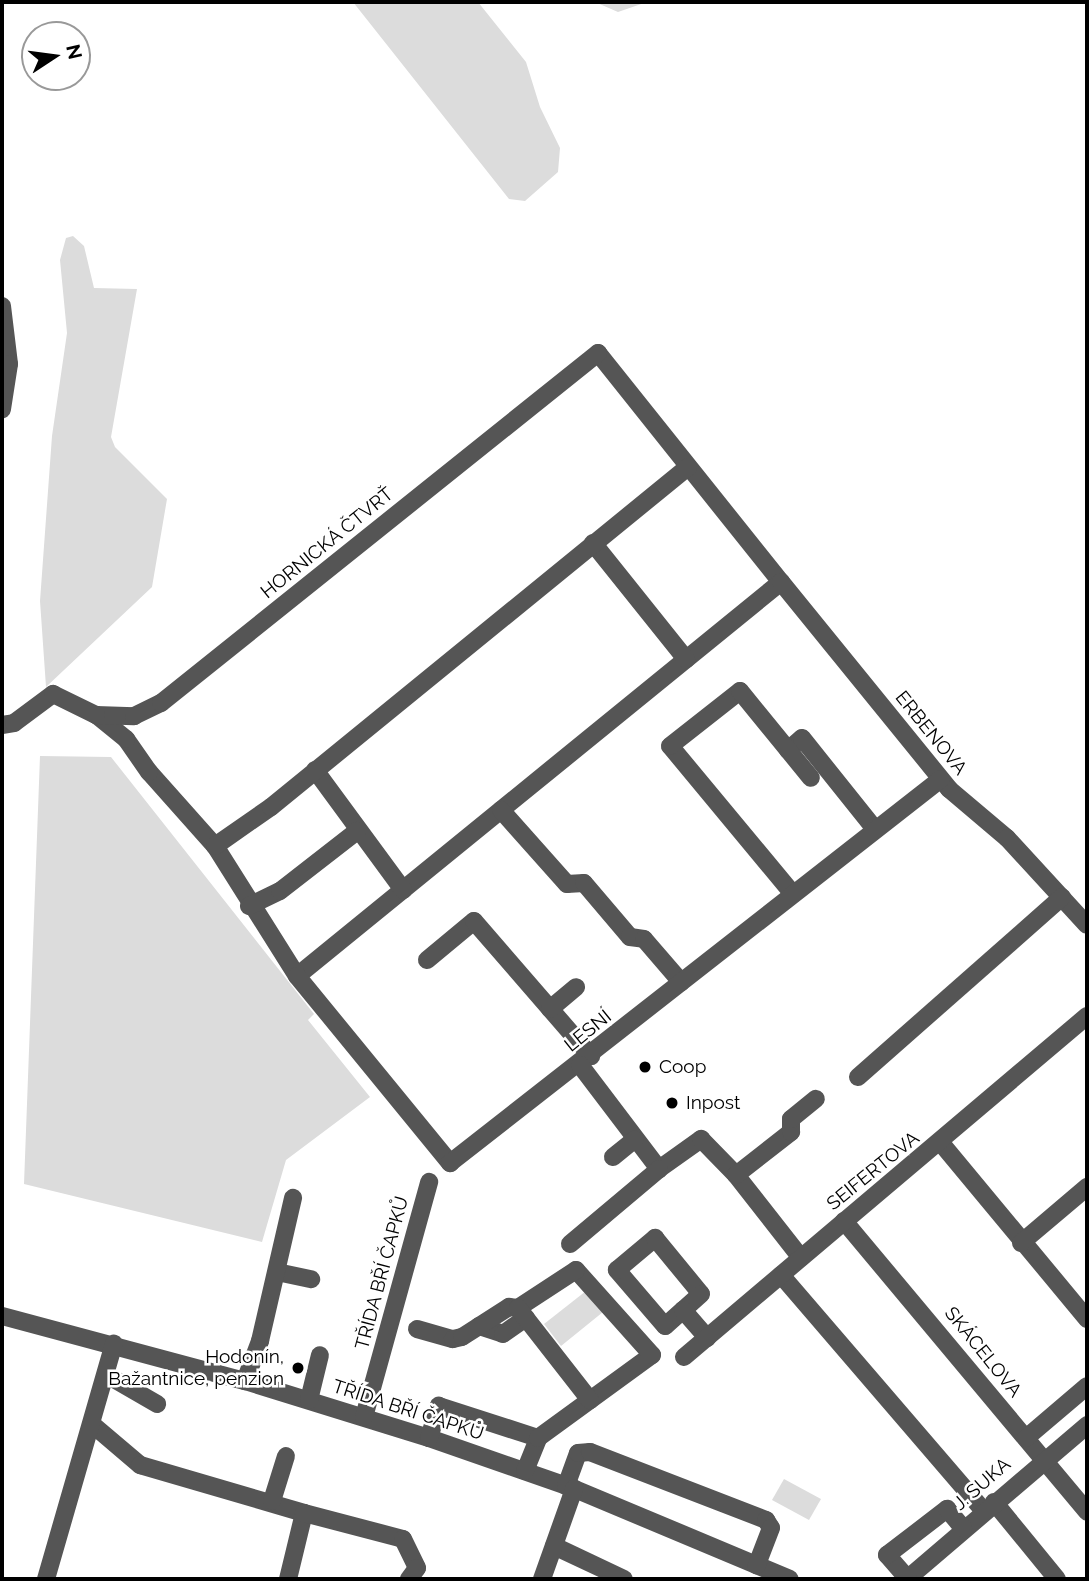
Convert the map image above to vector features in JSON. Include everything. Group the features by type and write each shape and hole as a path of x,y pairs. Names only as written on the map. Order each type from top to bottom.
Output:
{"street":[{"path":"2,306 9,364 2,408"},
{"name":"HORNICKÁ ČTVRŤ","path":"134,716 161,702 598,353 781,582"},
{"path":"215,846 314,770 688,467"},
{"path":"593,543 686,659"},
{"path":"2,725 15,723 53,694 96,715 126,739 149,772 215,846 249,906 297,976 781,582"},
{"name":"ERBENOVA","path":"781,582 941,779 1007,838 1087,925"},
{"path":"793,894 670,746 740,691 811,778"},
{"path":"96,715 134,716 126,739"},
{"path":"788,750 802,738 875,829"},
{"path":"314,770 403,890"},
{"name":"LESNÍ","path":"297,976 450,1163 941,779"},
{"path":"501,810 567,884 584,883 630,937 644,939 681,982"},
{"path":"249,906 280,891 357,831"},
{"path":"858,1077 1062,897"},
{"path":"427,960 474,921 550,1009 635,1139 659,1169"},
{"path":"550,1009 576,987"},
{"name":"SEIFERTOVA","path":"684,1357 1087,1016"},
{"path":"736,1175 791,1132 791,1119 816,1099"},
{"path":"613,1157 635,1139"},
{"path":"570,1244 659,1169 701,1139 736,1175 801,1258"},
{"path":"940,1143 1087,1319"},
{"name":"TŘÍDA BŘÍ ČAPKŮ","path":"364,1417 429,1182"},
{"path":"1021,1243 1087,1187"},
{"path":"245,1381 277,1272 293,1198"},
{"name":"SKÁCELOVA","path":"844,1221 1087,1512"},
{"path":"655,1238 701,1294 683,1310 665,1326 617,1270 655,1238"},
{"path":"417,1329 453,1339 479,1326 503,1334 522,1313 576,1270 652,1355 538,1438 525,1471"},
{"path":"277,1272 311,1279"},
{"path":"781,1275 1057,1579"},
{"path":"683,1310 707,1338"},
{"path":"522,1313 590,1401"},
{"name":"TŘÍDA BŘÍ ČAPKŮ","path":"2,1316 245,1381 429,1438 570,1488 790,1579"},
{"path":"46,1579 93,1425 114,1345"},
{"path":"309,1400 320,1355"},
{"path":"107,1375 157,1404"},
{"path":"1026,1438 1087,1386"},
{"path":"429,1438 439,1406 538,1438"},
{"path":"93,1425 139,1465 403,1539 417,1568 409,1579"},
{"name":"J. SUKA","path":"907,1579 988,1506 1087,1425"},
{"path":"542,1579 554,1546 578,1453 590,1452 766,1520 771,1528 757,1565"},
{"path":"272,1501 286,1456"},
{"path":"907,1579 887,1555 947,1508 963,1528"},
{"path":"288,1579 304,1513"},
{"path":"554,1546 624,1579"}],"shaded area":[{"path":"353,2 478,2 526,62 540,107 560,148 558,172 525,201 509,199"},
{"path":"595,2 647,2 618,12"},
{"path":"73,236 84,246 94,288 137,289 111,437 115,447 167,499 152,587 46,687 40,601 52,436 67,333 60,260 66,238"},
{"path":"40,756 111,757 314,1014 308,1020 370,1097 286,1160 262,1242 24,1184"},
{"path":"586,1291 603,1312 561,1346 544,1324"},
{"path":"784,1479 821,1499 809,1520 772,1500"}],"place":[{"name":"Coop","path":"645,1067"},
{"name":"Inpost","path":"672,1103"},
{"name":"Hodonín, Bažantnice, penzion","path":"298,1368"}]}
